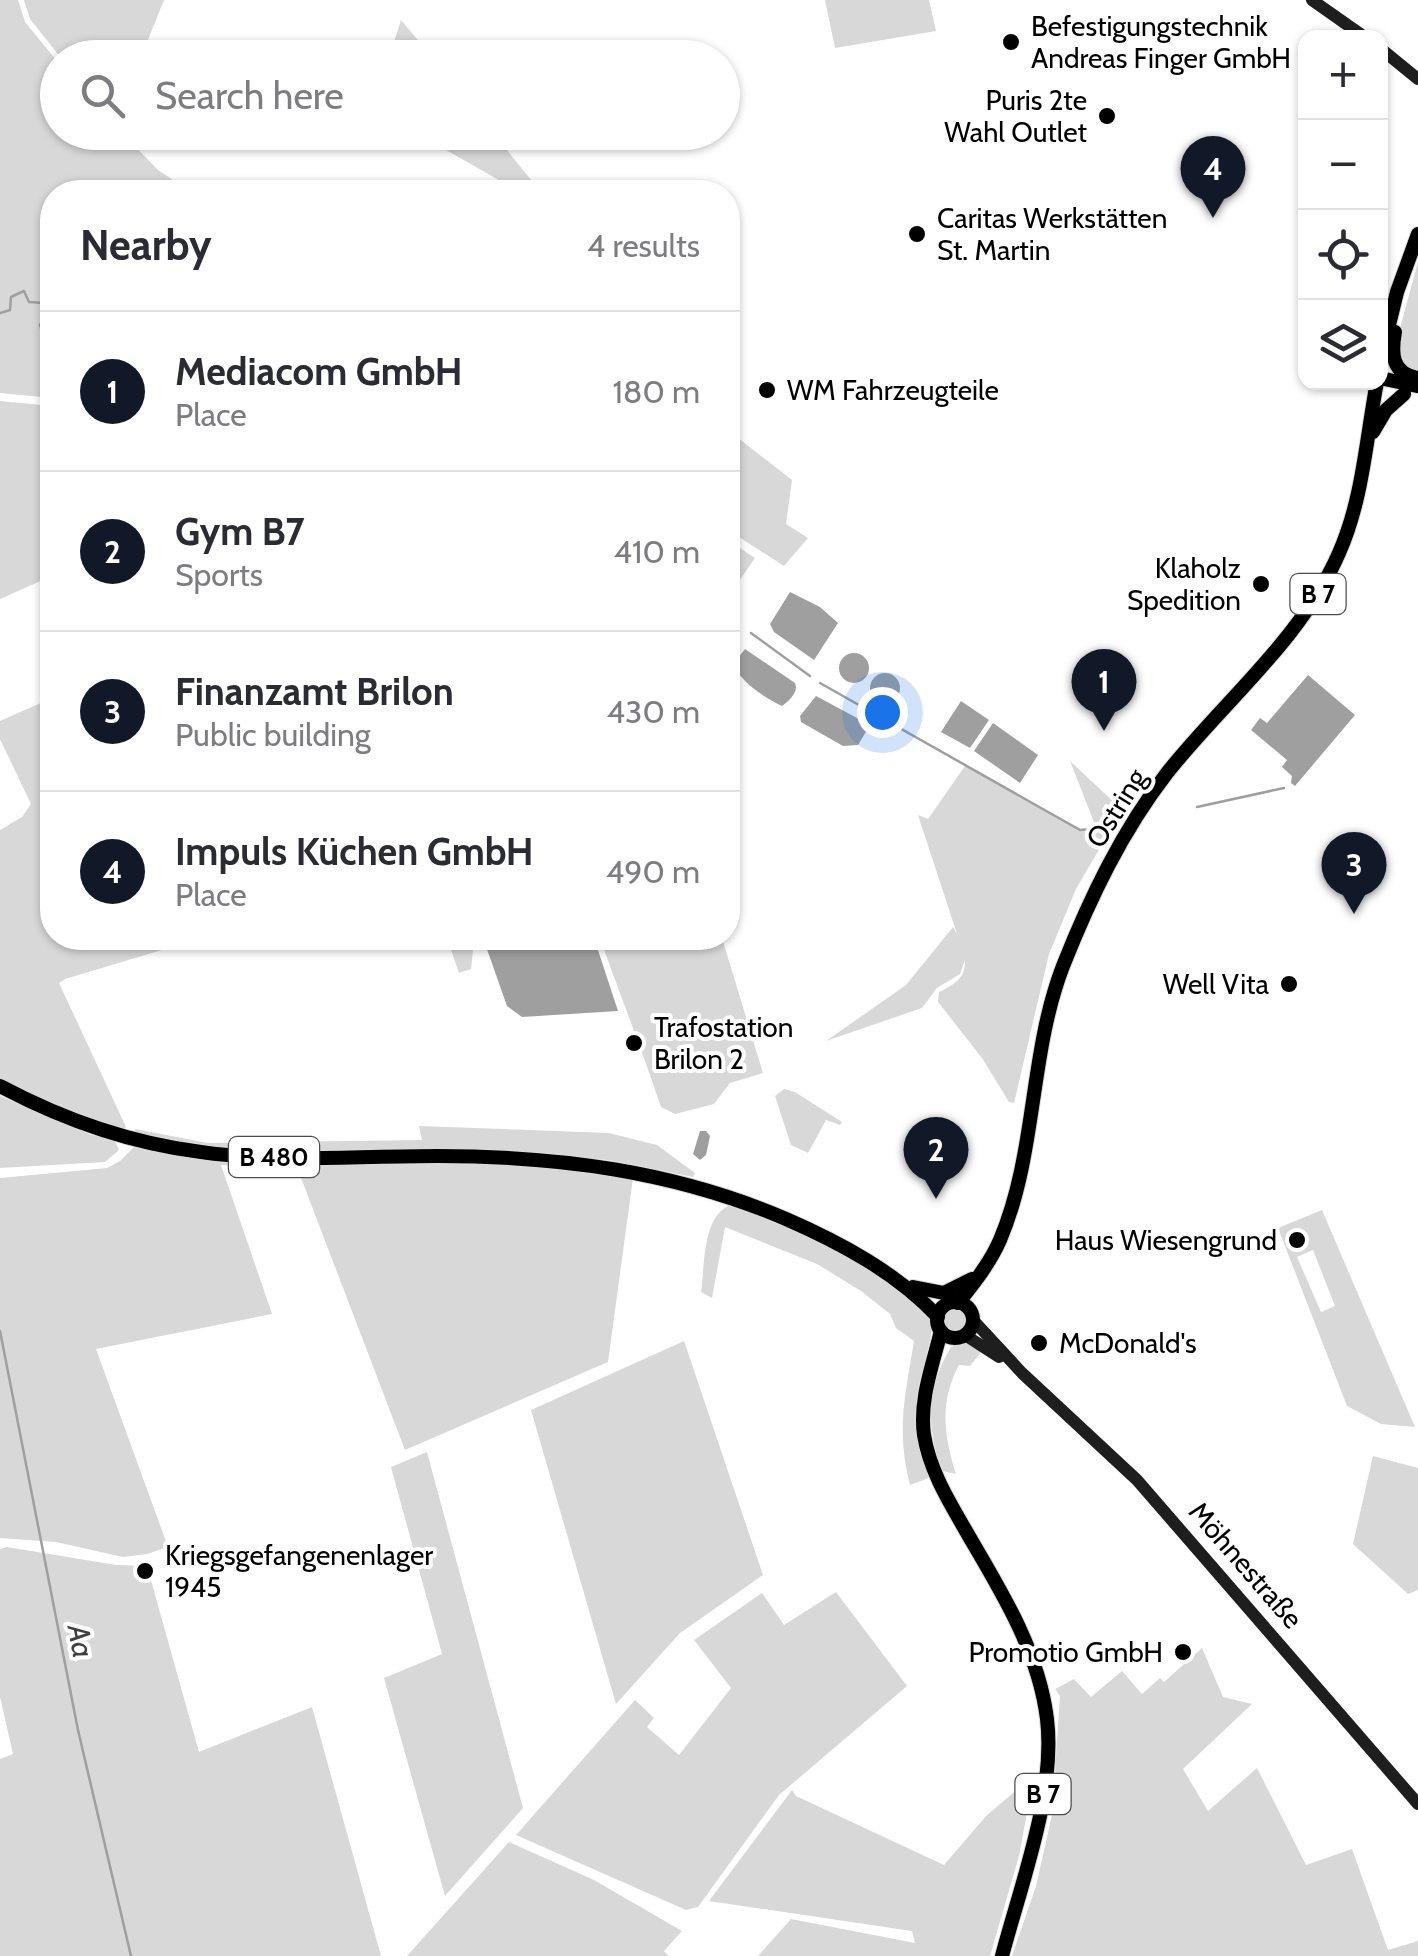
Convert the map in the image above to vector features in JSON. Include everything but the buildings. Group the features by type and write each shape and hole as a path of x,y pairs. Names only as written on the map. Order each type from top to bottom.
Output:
{"main road":[{"path":"1388,327 1418,234"},
{"path":"1394,301 1393,358 1402,373 1418,378"},
{"name":"B 7","path":"1388,386 1413,391"},
{"name":"B 7","path":"1366,447 1377,390"},
{"name":"B 7","path":"1366,447 1386,410 1413,391"},
{"name":"Ostring","path":"999,1242 1016,1187 1048,1016 1086,909 1115,854 1168,773 1294,629 1318,594 1352,520 1366,447"},
{"name":"B 480","path":"0,1086 100,1131 204,1153 560,1160 661,1176 713,1190 804,1226 902,1284 950,1321"},
{"name":"B 7","path":"999,1242 950,1321 931,1374 923,1422 933,1468 1020,1630 1047,1719 1048,1760 1043,1796 1002,1956"},
{"name":"B 7","path":"950,1321 973,1318 976,1297 995,1260 999,1242"},
{"path":"902,1284 944,1292 981,1273"},
{"path":"950,1321 966,1306 973,1318"}],"street":[{"path":"1312,0 1355,30"},
{"path":"1388,55 1418,79"},
{"name":"Möhnestraße","path":"973,1318 1022,1372 1136,1480 1418,1804"},
{"name":"Möhnestraße","path":"950,1321 1022,1372"}],"shaded area":[{"path":"0,0 18,0 25,22 40,40 40,150 139,150 173,180 40,180 40,397 0,393"},
{"path":"24,0 164,0 148,40 47,40 30,19"},
{"path":"825,0 929,0 936,31 835,48"},
{"path":"401,20 418,40 395,40"},
{"path":"446,150 507,150 531,180 499,180"},
{"path":"1418,262 1418,373 1402,367 1397,339"},
{"path":"0,401 40,405 40,581 0,599"},
{"path":"740,439 792,480 786,524 808,538 784,566 740,538"},
{"path":"740,548 755,558 740,580"},
{"path":"790,592 820,607 838,623 814,660 774,632 770,624"},
{"path":"745,649 795,683 790,699 782,706 753,688 740,674 740,655"},
{"path":"854,653 864,658 869,668 864,678 854,683 844,678 839,668 844,658"},
{"path":"885,673 895,678 900,688 895,698 885,703 875,698 870,688 875,678"},
{"path":"1308,675 1355,715 1295,786 1292,776 1282,767 1287,760 1251,730 1260,718 1267,723"},
{"path":"816,696 870,725 858,745 843,746 801,722 800,716"},
{"path":"961,701 989,720 970,748 941,732"},
{"path":"40,703 40,950 162,950 59,983 126,1127 121,1131 42,1103 0,1081 0,830 22,817 31,804 0,739 0,721"},
{"path":"993,723 1038,755 1020,783 974,751"},
{"path":"1070,761 1118,806 1118,817 1076,889 1049,954 1014,1103 1009,1102 982,1058 938,1002 939,992 961,976 965,960 960,974 937,988 922,1008 826,1041 906,985 953,927 957,934 918,815 928,819 965,766 1090,834 1094,822"},
{"path":"451,950 473,950 471,969 459,973"},
{"path":"487,950 598,950 618,1011 522,1017 507,1006"},
{"path":"604,950 726,950 763,1073 730,1083 714,1104 675,1114 661,1107"},
{"path":"784,1089 842,1122 840,1125 826,1120 808,1153 791,1145 775,1096"},
{"path":"0,1096 115,1141 119,1150 105,1162 0,1168"},
{"path":"419,1126 609,1133 657,1145 695,1173 693,1177 608,1160 543,1154 267,1152 198,1147 135,1134 135,1129 208,1143 422,1140"},
{"path":"700,1131 710,1136 706,1155 700,1160 693,1154"},
{"path":"134,1147 520,1163 633,1178 608,1362 405,1450 298,1170 221,1165 272,1314 96,1349 168,1547 123,1557 56,1542 0,1538 0,1178 107,1168"},
{"path":"728,1206 784,1224 838,1249 888,1282 932,1320 916,1413 929,1478 910,1485 903,1430 914,1341 896,1328 890,1314 817,1264 725,1227 712,1298 701,1292 709,1232 713,1221"},
{"path":"1322,1210 1415,1427 1381,1424 1347,1406 1278,1228","holes":["1313,1250 1335,1306 1321,1312 1297,1257"]},
{"path":"955,1306 965,1310 969,1320 965,1330 955,1334 945,1330 941,1320 945,1310"},
{"path":"684,1341 763,1575 680,1633 616,1704 531,1410"},
{"path":"967,1342 982,1351 970,1366 959,1365 948,1393 946,1432 956,1474 942,1471 933,1439 931,1408 937,1377 951,1347"},
{"path":"427,1452 523,1808 445,1896 384,1678 442,1654 391,1467"},
{"path":"1373,1456 1418,1468 1418,1590 1408,1594 1353,1544"},
{"path":"0,1549 116,1565 147,1566 199,1752 312,1707 381,1956 0,1956 0,1759 13,1754 0,1697"},
{"path":"836,1592 907,1686 779,1795 698,1907 686,1910 516,1835 635,1700 654,1718 647,1727 679,1755 731,1688 694,1640 762,1593 784,1625"},
{"path":"1202,1648 1223,1697 1252,1704 1183,1769 1208,1811 1257,1768 1306,1865 1352,1849 1388,1950 1418,1941 1418,1956 1012,1956 1036,1886 1052,1815 1060,1696 1055,1689 1074,1679 1091,1697 1122,1671 1142,1694 1160,1678 1164,1682"},
{"path":"1034,1775 1019,1856 990,1956 758,1956 791,1919 915,1943 912,1931 709,1901 792,1790 796,1796 944,1865 986,1816"},
{"path":"509,1842 594,1880 682,1931 664,1951 669,1956 407,1956"}],"waterway":[{"path":"0,313 10,310 11,297 24,291 29,302 40,303"},
{"path":"751,633 810,676"},
{"path":"820,683 1080,830 1106,828"},
{"path":"1197,807 1284,788"},
{"name":"Aa","path":"0,1331 78,1730 131,1956"}],"place":[{"name":"Befestigungstechnik Andreas Finger GmbH","path":"1011,42"},
{"name":"Puris 2te Wahl Outlet","path":"1107,116"},
{"name":"Impuls Küchen GmbH","path":"1213,218"},
{"name":"Caritas Werkstätten St. Martin","path":"917,234"},
{"name":"WM Fahrzeugteile","path":"767,390"},
{"name":"Klaholz Spedition","path":"1261,584"},
{"name":"Mediacom GmbH","path":"1104,731"},
{"name":"Finanzamt Brilon","path":"1354,914"},
{"name":"Well Vita","path":"1289,984"},
{"name":"Trafostation Brilon 2","path":"634,1043"},
{"name":"Gym B7","path":"936,1199"},
{"name":"Haus Wiesengrund","path":"1297,1240"},
{"name":"McDonald's","path":"1039,1343"},
{"name":"Kriegsgefangenenlager 1945","path":"145,1571"},
{"name":"Promotio GmbH","path":"1183,1652"}]}
